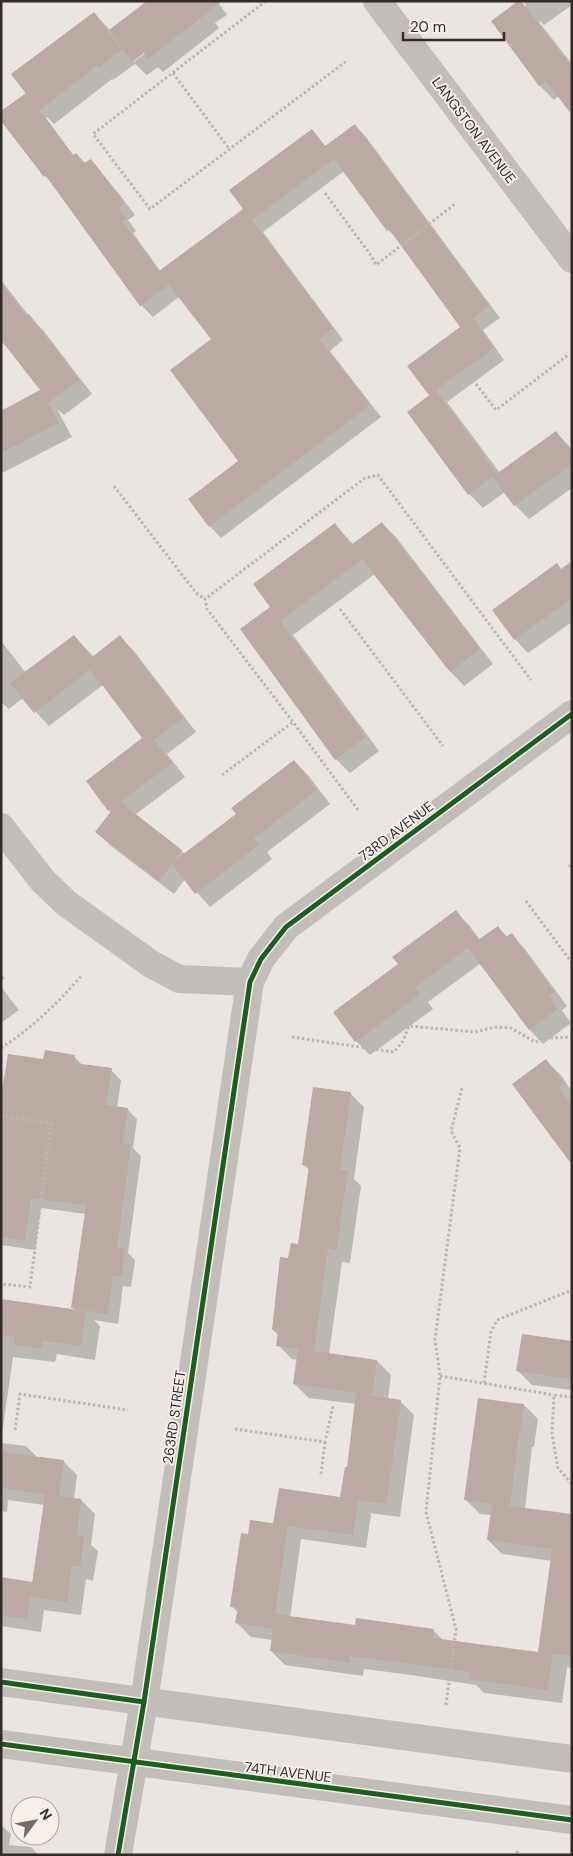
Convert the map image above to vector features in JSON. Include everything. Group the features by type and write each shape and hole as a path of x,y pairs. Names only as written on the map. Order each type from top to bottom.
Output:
{"street":[{"name":"LANGSTON AVENUE","path":"377,1 572,259"},
{"name":"73RD AVENUE","path":"250,982 261,959 286,927 572,714"},
{"path":"1,827 43,881 66,903 102,931 151,964 179,979 250,982"},
{"name":"263RD STREET","path":"118,1855 132,1762 144,1702 250,982"},
{"path":"1,1682 572,1759"},
{"name":"74TH AVENUE","path":"1,1744 572,1820"}],"path":[{"path":"266,1 93,134 150,209 348,60"},
{"path":"173,73 230,150"},
{"path":"325,193 376,265 456,204"},
{"path":"476,384 496,410 568,355"},
{"path":"205,599 365,478 378,475 530,680"},
{"path":"114,486 196,593 205,599 207,610 358,810"},
{"path":"340,609 443,746"},
{"path":"222,775 293,722"},
{"path":"526,901 572,963"},
{"path":"1,1048 48,1011 82,975"},
{"path":"292,1037 394,1052 403,1041 409,1026 475,1032 495,1027 511,1028 535,1042 551,1038 572,1037"},
{"path":"446,1705 456,1629 426,1512 440,1376 435,1339 460,1148 451,1131 462,1088"},
{"path":"1,1116 51,1123 30,1287 1,1284"},
{"path":"484,1384 491,1332 497,1320 572,1290"},
{"path":"440,1376 572,1397"},
{"path":"15,1430 20,1394 128,1410"},
{"path":"554,1395 552,1434 558,1468 572,1484"},
{"path":"321,1474 333,1406"},
{"path":"234,1429 326,1442"}],"building":[{"path":"147,1 222,1 148,59 144,53 132,62 109,30"},
{"path":"518,1 521,1 572,68 572,115 546,81 539,86 491,21"},
{"path":"94,12 122,50 99,67 97,65 39,111 11,74"},
{"path":"26,93 73,155 76,153 84,163 91,159 108,181 124,203 118,208 126,219 122,221 159,271 243,209 229,190 312,129 325,146 355,124 489,306 473,318 494,348 429,395 407,366 460,327 389,229 387,231 334,159 252,220 333,328 319,339 370,405 209,527 188,499 238,461 170,370 211,339 169,285 140,306 46,176 44,177 1,121 1,111"},
{"path":"1,283 26,316 29,314 79,380 49,402 44,396 59,423 1,453 1,411 40,390 1,340"},
{"path":"436,390 497,474 556,431 572,453 572,464 514,506 492,477 468,495 407,412"},
{"path":"382,522 480,649 450,672 351,545"},
{"path":"335,523 362,559 280,621 366,737 335,760 240,629 270,607 253,584"},
{"path":"572,561 572,598 514,640 492,610 557,563 561,569"},
{"path":"74,635 92,657 120,635 183,718 154,740 172,763 120,802 182,850 174,861 236,814 231,808 294,760 317,790 254,838 259,845 195,894 172,864 159,881 95,832 115,806 108,811 86,781 142,738 103,686 90,670 34,713 10,683"},
{"path":"456,910 478,940 498,926 506,937 512,933 554,992 549,996 558,1009 529,1030 468,948 415,987 420,994 355,1042 333,1012 398,964 392,957"},
{"path":"45,1050 75,1055 74,1063 112,1068 106,1105 128,1108 123,1143 131,1144 117,1248 125,1249 121,1277 113,1276 108,1314 71,1308 86,1205 31,1198 25,1241 1,1237 1,1096 8,1054 43,1059"},
{"path":"546,1059 564,1083 558,1087 572,1106 572,1165 512,1084"},
{"path":"313,1087 351,1092 340,1170 348,1171 337,1250 328,1248 314,1351 377,1360 372,1395 293,1384 298,1349 276,1346 278,1331 272,1330 280,1257 288,1258 291,1243 298,1244 309,1166 302,1165"},
{"path":"1,1299 86,1311 81,1346 43,1341 41,1349 14,1345 15,1337 1,1335"},
{"path":"522,1334 572,1341 572,1379 516,1371"},
{"path":"356,1393 401,1400 386,1504 358,1500 353,1535 288,1526 275,1614 355,1625 356,1618 434,1629 433,1638 538,1652 552,1549 487,1540 492,1504 464,1500 478,1398 524,1404 510,1506 572,1514 570,1529 572,1529 572,1656 553,1654 548,1690 469,1679 470,1672 350,1656 350,1663 270,1651 273,1629 235,1623 238,1608 230,1607 241,1533 248,1534 250,1520 273,1523 279,1488 340,1497 345,1467 347,1467"},
{"path":"1,1452 64,1460 59,1496 81,1499 77,1535 84,1536 80,1567 72,1566 67,1602 30,1597 27,1619 1,1615 1,1577 32,1582 32,1584 45,1494 1,1488"}],"cycle path":[{"path":"118,1855 144,1702 250,982 261,959 286,927 572,714"},
{"path":"1,1682 144,1702"},
{"path":"1,1744 572,1820"}]}
